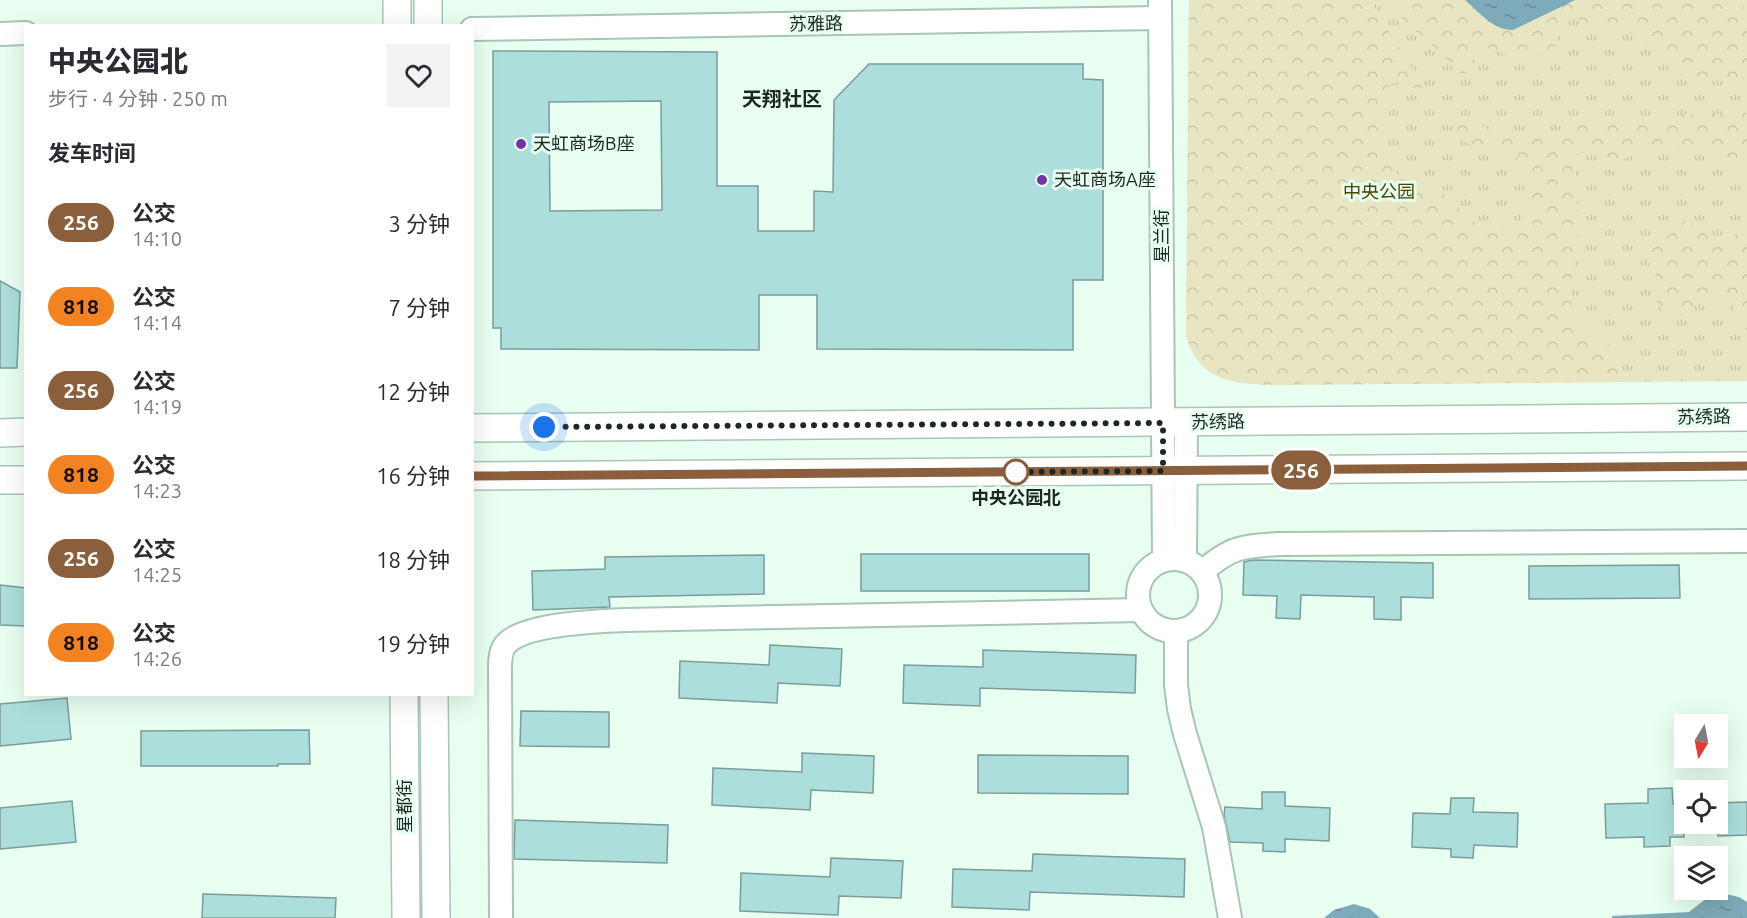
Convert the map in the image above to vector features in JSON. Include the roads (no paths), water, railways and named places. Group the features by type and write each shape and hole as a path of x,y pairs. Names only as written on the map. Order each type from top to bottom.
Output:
{"main road":[{"path":"397,0 397,24"},
{"path":"428,0 428,24"},
{"name":"苏绣路","path":"474,428 1747,417"},
{"path":"0,433 24,432"},
{"path":"474,476 1747,466"},
{"path":"0,480 24,480"},
{"name":"星都街","path":"404,696 406,918"},
{"name":"星都街","path":"435,696 436,918"}],"street":[{"name":"苏雅路","path":"474,29 1160,9"},
{"name":"星兰街","path":"1160,9 1175,423 1174,471 1184,564"},
{"path":"0,34 24,33"},
{"path":"1184,564 1210,590 1208,610 1195,625 1186,629 1176,631 1159,628 1145,617 1137,595 1141,579 1150,567 1184,564 1222,555 1232,550 1270,545 1747,541"},
{"path":"501,918 500,670 502,650 510,640 560,625 626,620 1141,610"},
{"path":"1176,631 1176,685 1179,709 1214,827 1230,918"}],"water":[{"path":"1465,0 1575,0 1513,30 1493,24"},
{"path":"1728,895 1733,895 1747,902 1747,918 1612,918 1612,916 1689,912 1703,901 1728,900"},
{"path":"1354,904 1370,909 1380,918 1324,918 1334,910"}],"place":[{"name":"天虹商场B座","path":"521,144"},
{"name":"天虹商场A座","path":"1042,180"},
{"name":"中央公园北","path":"1016,472"}],"district":[{"name":"天翔社区","path":"782,99"}],"park label":[{"name":"中央公园","path":"1379,192"}]}
